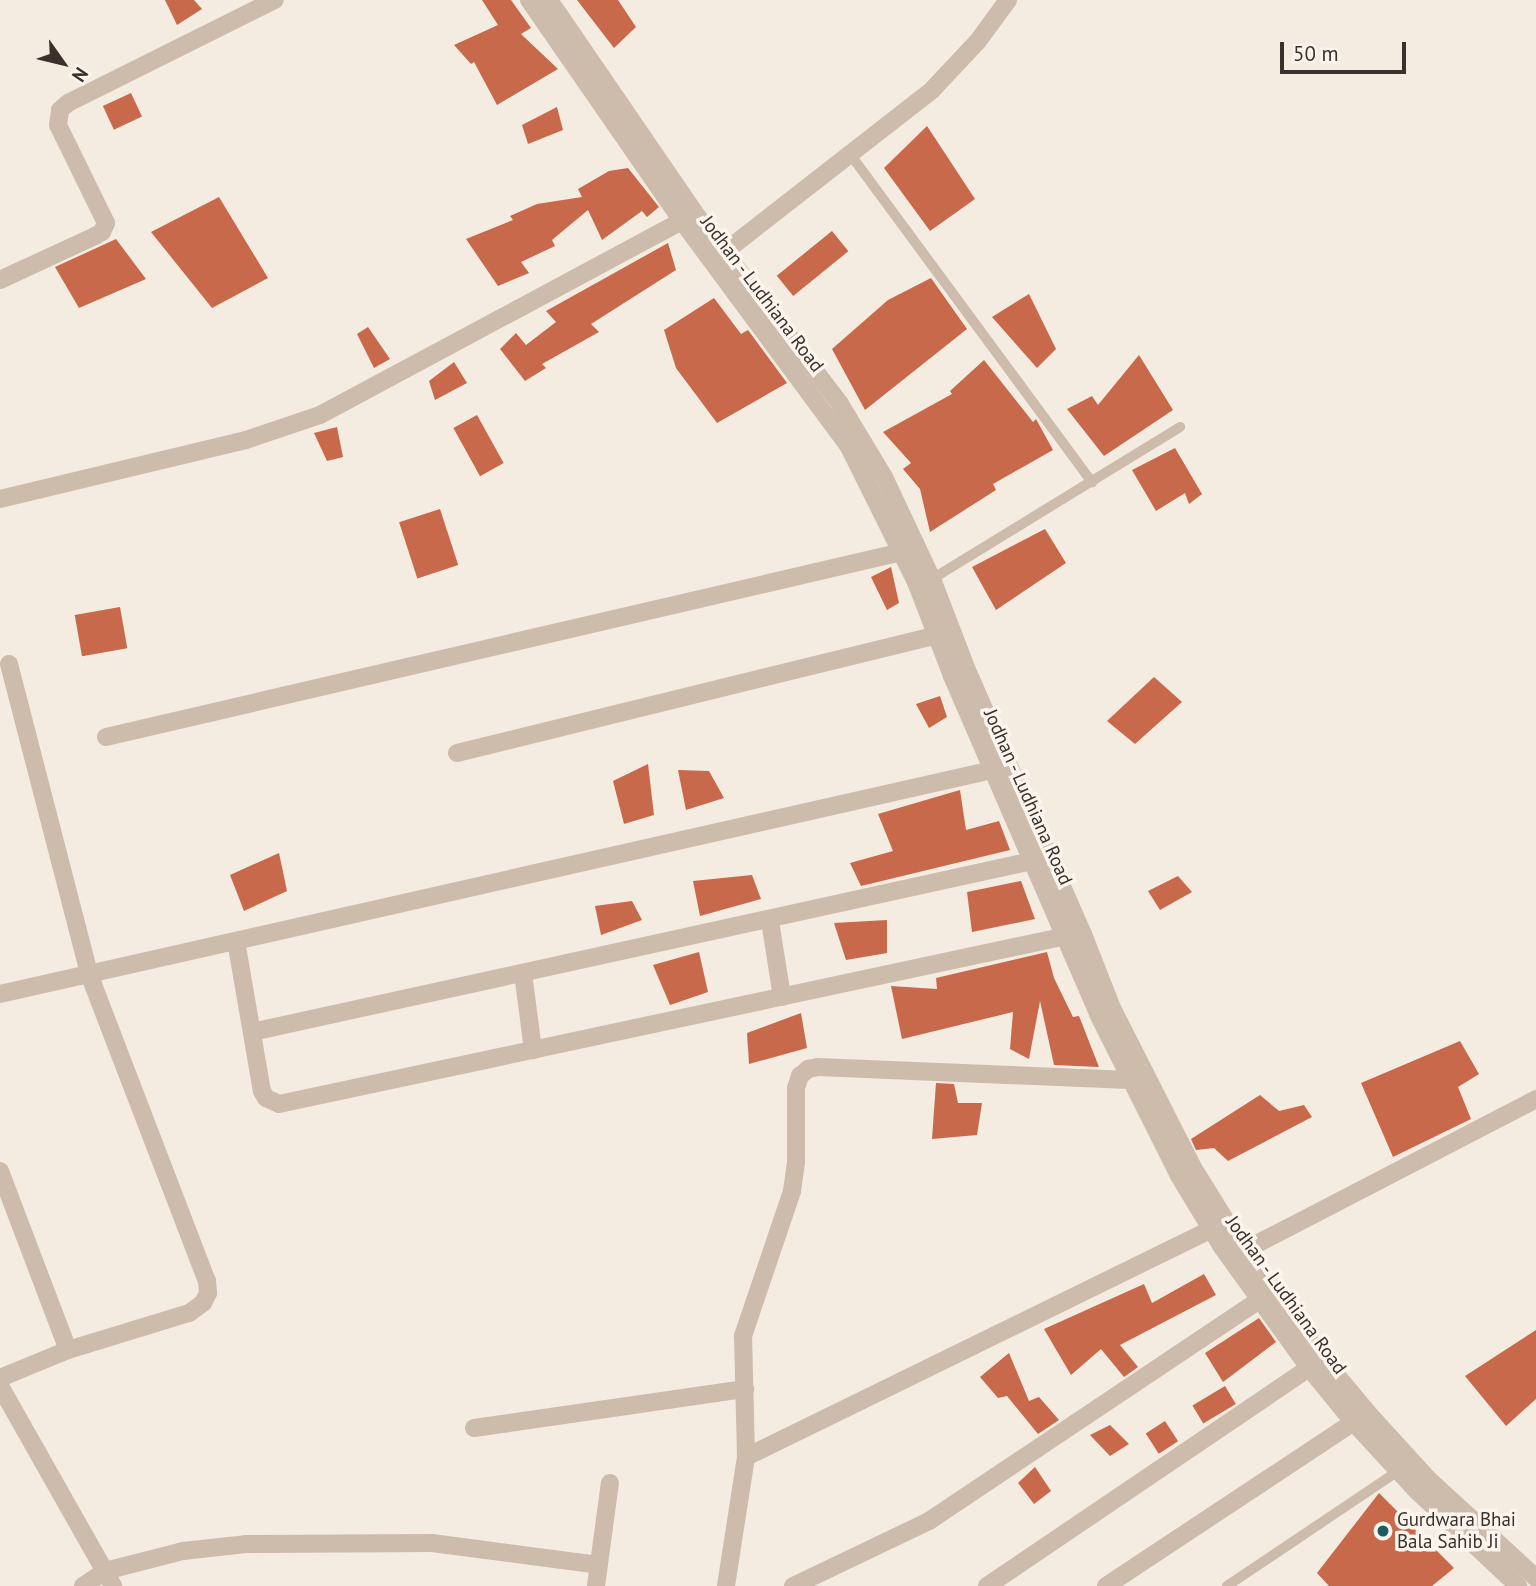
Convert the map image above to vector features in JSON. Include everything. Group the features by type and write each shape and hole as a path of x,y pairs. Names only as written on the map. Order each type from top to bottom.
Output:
{"street":[{"path":"0,280 95,236 102,232 106,223 58,125 60,110 68,103 275,0"},
{"name":"Jodhan - Ludhiana Road","path":"529,0 681,221 717,257 839,404 884,477 932,579 967,670 1083,934 1112,1008 1192,1166 1245,1250 1323,1359 1428,1479 1526,1581"},
{"name":"Jodhan - Ludhiana Road","path":"550,0 717,257 849,447 902,552 1097,1014 1178,1174 1259,1300 1354,1422 1398,1471 1526,1581"},
{"path":"717,257 940,82 978,41 1008,0"},
{"path":"0,499 246,440 320,415 681,221"},
{"path":"106,737 902,552"},
{"path":"457,753 936,635"},
{"path":"0,1378 68,1350 189,1312 203,1303 208,1293 208,1281 89,974 9,664"},
{"path":"0,994 992,770"},
{"path":"252,1032 1032,861"},
{"path":"770,920 782,997"},
{"path":"236,941 262,1091 266,1098 279,1104 1066,936"},
{"path":"523,973 533,1050"},
{"path":"726,1586 746,1457 745,1324 792,1191 796,1161 796,1088 800,1076 808,1069 1129,1080"},
{"path":"1245,1250 1536,1100"},
{"path":"0,1171 68,1350"},
{"path":"746,1457 1212,1229"},
{"path":"793,1586 929,1521 1259,1300"},
{"path":"987,1586 1310,1368"},
{"path":"0,1386 109,1578"},
{"path":"474,1428 745,1389"},
{"path":"1107,1586 1354,1422"},
{"path":"596,1586 610,1483"},
{"path":"83,1586 212,1546 354,1541 468,1546 599,1565"}],"lane":[{"path":"850,154 1092,482"},
{"path":"932,579 1180,427"},
{"path":"1227,1586 1398,1471"}],"building":[{"path":"165,0 194,0 202,9 177,25"},
{"path":"482,0 511,0 531,28 521,34 558,69 497,105 474,62 471,64 454,45 498,25"},
{"path":"577,0 618,0 636,27 614,48"},
{"path":"131,93 142,117 114,130 103,106"},
{"path":"557,107 563,130 528,144 522,125"},
{"path":"927,126 975,199 930,231 884,168"},
{"path":"628,168 659,207 647,217 642,211 602,240 588,210 552,240 555,246 521,262 529,273 498,286 466,239 513,220 510,216 537,204 582,197 578,189 609,171"},
{"path":"219,197 268,278 212,308 151,232"},
{"path":"832,231 848,251 793,296 777,276"},
{"path":"116,239 146,279 79,308 55,267"},
{"path":"668,243 676,270 591,324 599,332 542,364 546,368 525,381 500,349 516,333 526,345 556,322 546,311"},
{"path":"931,278 967,329 865,410 832,349 888,300"},
{"path":"1029,294 1056,349 1037,368 992,317"},
{"path":"714,298 741,334 748,330 787,383 717,423 676,368 664,330"},
{"path":"368,327 390,359 374,368 357,334"},
{"path":"1139,355 1173,410 1104,456 1067,409 1092,396 1098,405"},
{"path":"984,360 1033,422 1036,419 1053,450 993,484 996,490 930,532 920,489 903,469 911,463 883,432 952,394 950,391"},
{"path":"454,362 467,383 435,400 429,381"},
{"path":"477,415 504,463 480,476 453,428"},
{"path":"337,427 343,457 327,461 314,433"},
{"path":"1175,448 1202,494 1189,504 1185,493 1156,511 1132,470"},
{"path":"440,509 458,565 417,578 399,522"},
{"path":"1045,529 1066,563 996,610 972,567"},
{"path":"891,567 899,603 887,610 871,577"},
{"path":"120,607 127,648 82,656 75,615"},
{"path":"1154,677 1182,702 1135,744 1107,721"},
{"path":"940,696 947,717 929,728 916,704"},
{"path":"648,764 654,815 624,824 613,781"},
{"path":"678,770 709,771 724,798 686,810"},
{"path":"960,790 966,830 999,821 1010,850 861,886 850,863 893,851 878,814"},
{"path":"279,853 287,891 244,911 230,875"},
{"path":"752,875 761,899 700,916 693,881"},
{"path":"1178,876 1192,892 1160,910 1148,891"},
{"path":"1021,881 1035,919 972,932 967,892"},
{"path":"632,901 642,920 601,935 595,906"},
{"path":"887,920 887,953 846,960 834,923"},
{"path":"699,952 708,992 670,1005 653,965"},
{"path":"1047,952 1054,978 1073,1017 1079,1016 1099,1067 1054,1065 1040,1001 1029,1059 1010,1049 1013,1012 902,1039 891,986 937,989 936,978"},
{"path":"801,1013 807,1048 749,1064 747,1033"},
{"path":"1460,1041 1479,1074 1458,1087 1471,1119 1393,1157 1361,1083"},
{"path":"936,1083 954,1084 958,1103 982,1103 977,1135 932,1139"},
{"path":"1260,1095 1279,1111 1304,1105 1312,1117 1228,1161 1214,1148 1196,1150 1191,1139"},
{"path":"1204,1274 1216,1295 1120,1345 1138,1367 1124,1377 1101,1349 1071,1375 1044,1329 1144,1284 1152,1303"},
{"path":"1259,1318 1276,1342 1223,1382 1205,1353"},
{"path":"1536,1330 1536,1399 1506,1426 1465,1376"},
{"path":"1009,1353 1029,1401 1039,1397 1059,1420 1038,1434 1007,1396 998,1398 980,1377"},
{"path":"1225,1386 1236,1404 1203,1424 1192,1406"},
{"path":"1165,1421 1178,1441 1159,1454 1146,1434"},
{"path":"1110,1425 1129,1444 1110,1456 1090,1435"},
{"path":"1035,1467 1051,1491 1034,1504 1018,1483"},
{"name":"Gurdwara Bhai Bala Sahib Ji","path":"1379,1493 1454,1568 1432,1586 1329,1586 1317,1573"}],"place":[{"name":"Gurdwara Bhai Bala Sahib Ji","path":"1383,1531"}]}
